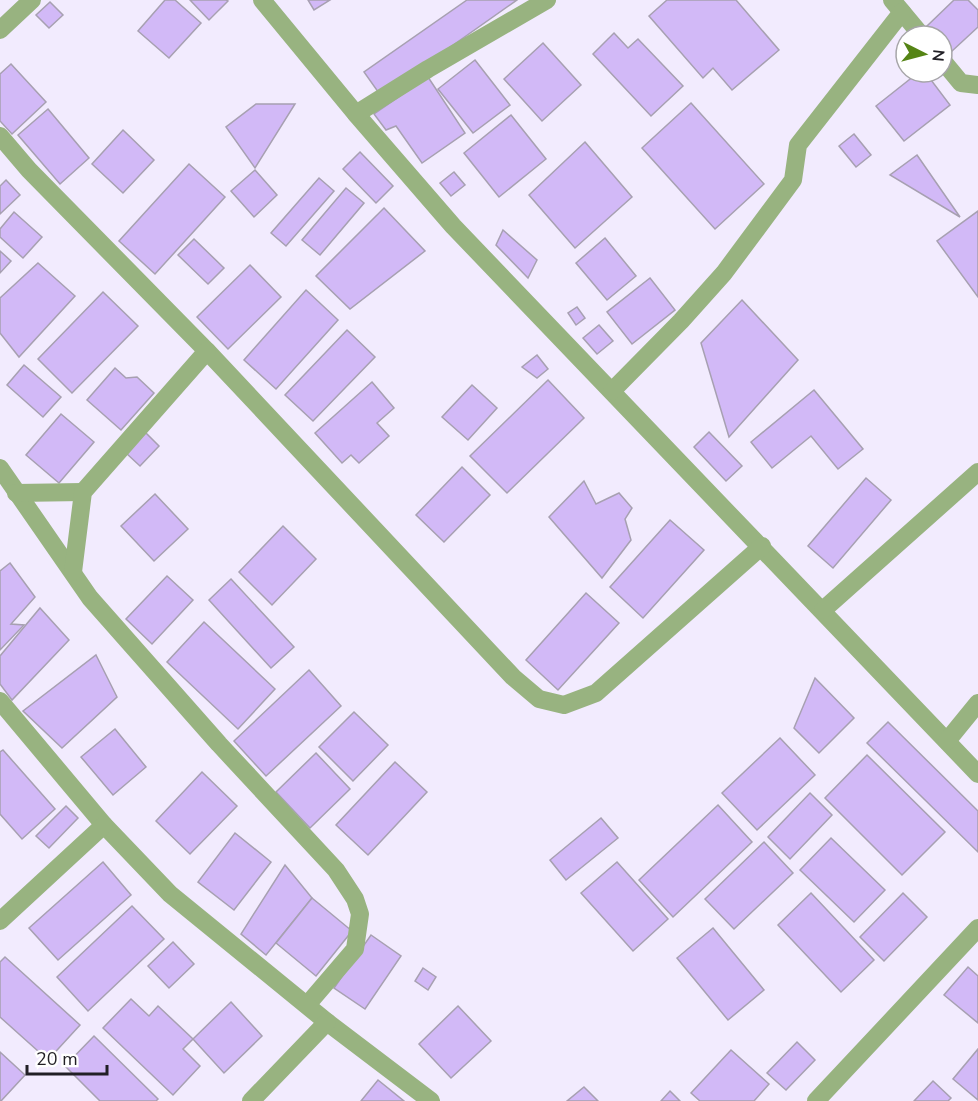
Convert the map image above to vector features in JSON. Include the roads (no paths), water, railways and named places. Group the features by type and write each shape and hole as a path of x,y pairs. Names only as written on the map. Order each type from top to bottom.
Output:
{"street":[{"path":"0,30 32,0"},
{"path":"262,0 453,226 978,774"},
{"path":"356,114 547,0"},
{"path":"612,391 681,321 724,273 793,180 798,145 897,6 912,24"},
{"path":"954,75 961,83 978,85"},
{"path":"0,136 29,170 207,351 513,677 539,699 564,705 596,693 762,546"},
{"path":"73,572 83,492 207,351"},
{"path":"0,468 90,598 212,736 336,870 355,899 360,914 355,950 307,1005"},
{"path":"823,610 978,472"},
{"path":"16,493 83,492"},
{"path":"0,701 104,825 170,894 327,1022 431,1101"},
{"path":"947,741 978,703"},
{"path":"0,921 104,825"},
{"path":"816,1101 978,928"},
{"path":"251,1101 327,1022"}]}
